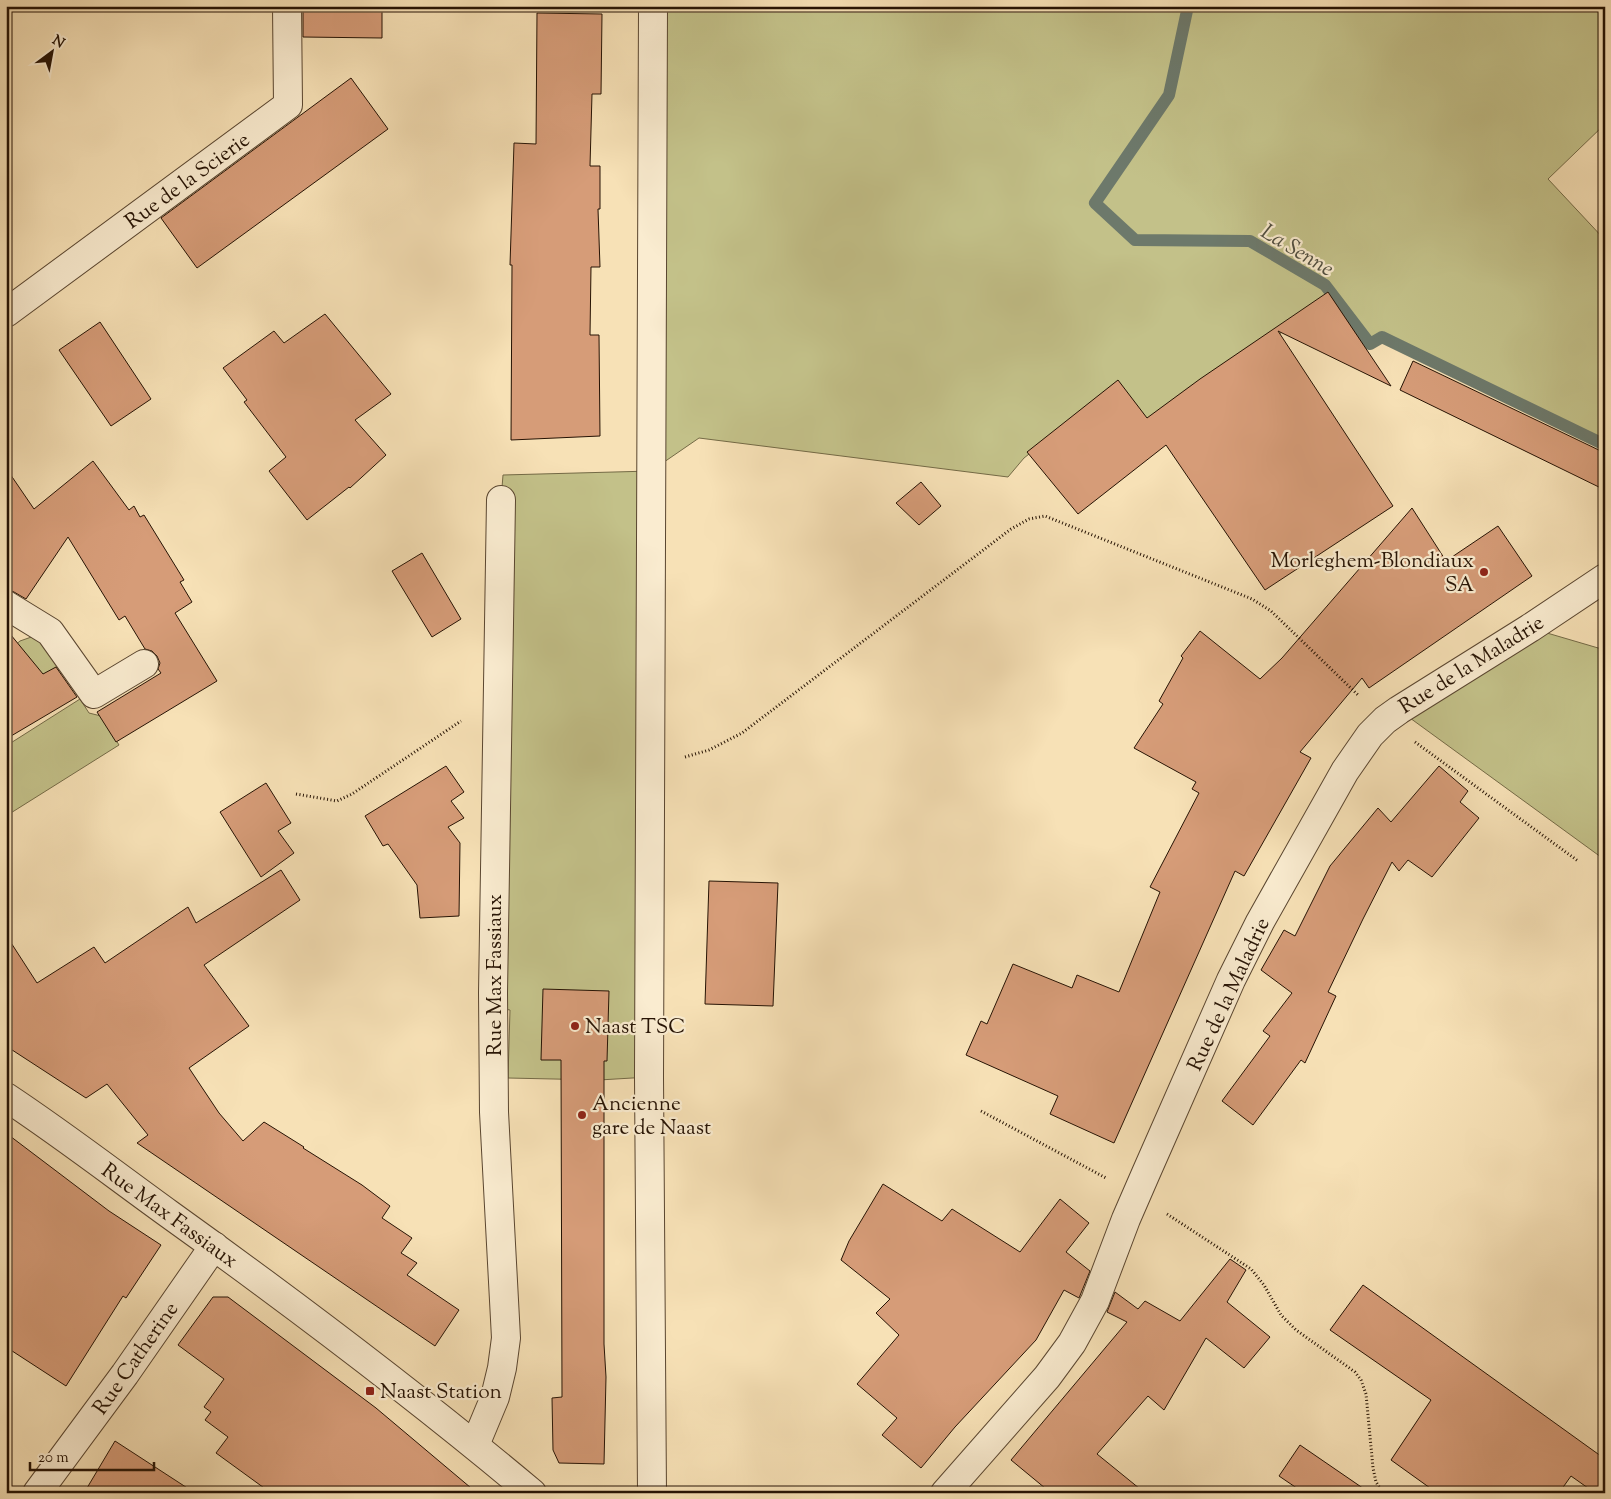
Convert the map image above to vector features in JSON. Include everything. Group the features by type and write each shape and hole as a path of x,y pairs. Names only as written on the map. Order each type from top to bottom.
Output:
{"street":[{"name":"Rue de la Scierie","path":"6,313 288,105 287,6"},
{"path":"652,1493 649,1077 653,6"},
{"name":"Rue Max Fassiaux","path":"475,1445 495,1397 502,1368 506,1338 494,1112 493,993 501,500"},
{"name":"Rue de la Maladrie","path":"945,1493 1048,1377 1072,1343 1095,1301 1136,1195 1231,980 1260,922 1344,771 1370,735 1385,720 1605,578"},
{"path":"6,605 50,632 94,694 144,664"},
{"name":"Rue Max Fassiaux","path":"6,1097 214,1246 400,1386 532,1493"},
{"name":"Rue Catherine","path":"37,1493 125,1374 214,1246"}],"path":[{"path":"651,760 681,759 709,750 742,733 1011,529 1029,519 1045,516 1252,599 1271,611 1370,708 1578,861"},
{"path":"296,794 337,801 352,794 466,717 497,716"},
{"path":"980,1111 1136,1195 1251,1269 1264,1285 1281,1315 1296,1330 1355,1372 1361,1380 1366,1394 1373,1468 1376,1482 1383,1493"}],"shaded area":[{"path":"653,6 1605,6 1605,124 1548,179 1605,240 1605,445 1382,338 1370,344 1334,296 1150,424 1113,388 1024,458 1008,477 699,438 651,471"},
{"path":"651,471 649,1077 599,1080 508,1078 510,1010 493,1007 501,500 503,475"},
{"path":"1530,628 1605,650 1605,860 1399,710"},
{"path":"37,635 60,668 6,702 6,653 20,641"},
{"path":"80,699 89,713 101,716 119,745 6,816 6,746"}],"building":[{"path":"303,6 382,6 382,38 303,37"},
{"path":"537,13 602,14 601,94 592,94 590,166 600,166 600,209 598,209 600,267 591,267 590,335 599,335 600,436 511,440 512,265 510,265 514,143 536,144"},
{"path":"351,78 388,129 197,268 161,218"},
{"path":"1328,292 1391,386 1278,331 1393,506 1265,590 1166,445 1078,514 1027,452 1118,380 1147,418 1200,379"},
{"path":"325,314 391,394 355,420 386,455 350,488 307,520 269,471 286,457 244,402 247,400 223,368 274,331 284,343"},
{"path":"100,322 151,399 111,426 59,350"},
{"path":"1413,361 1605,453 1605,490 1400,390"},
{"path":"93,461 129,510 134,506 140,517 144,515 184,580 180,582 192,602 175,613 217,681 116,742 97,712 161,673 158,669 160,663 157,656 152,651 145,649 125,616 119,620 68,537 26,599 6,589 6,468 34,509"},
{"path":"921,482 941,506 919,525 896,503"},
{"path":"1412,508 1446,561 1498,526 1532,576 1369,688 1362,678 1300,752 1311,758 1244,876 1235,871 1114,1143 1050,1114 1058,1096 966,1055 981,1021 987,1024 1013,964 1072,988 1077,975 1119,992 1160,892 1150,887 1199,793 1192,789 1196,782 1134,748 1163,704 1159,701 1183,658 1181,656 1200,631 1260,679 1282,658"},
{"path":"422,553 461,619 432,637 392,571"},
{"path":"6,629 43,674 56,667 77,697 6,739"},
{"path":"446,766 464,792 451,801 464,818 448,827 460,843 459,916 420,918 417,885 388,844 383,846 365,816"},
{"path":"1439,766 1468,791 1460,802 1479,818 1432,877 1408,860 1399,871 1392,862 1328,992 1336,996 1305,1063 1301,1060 1253,1125 1222,1101 1270,1036 1263,1031 1292,993 1261,970 1284,930 1295,936 1330,866 1378,808 1391,822"},
{"path":"266,783 291,823 278,831 294,853 261,877 220,812"},
{"path":"281,870 300,900 204,965 249,1026 189,1068 219,1113 243,1141 264,1122 362,1185 390,1206 382,1218 412,1238 401,1253 417,1263 407,1275 459,1310 435,1346 137,1143 148,1135 107,1084 86,1098 6,1046 6,935 37,983 94,947 105,963 188,907 196,923"},
{"path":"709,881 778,883 773,1006 705,1004"},
{"path":"543,989 609,991 607,1061 604,1061 604,1344 606,1377 604,1464 559,1463 553,1450 552,1398 562,1397 561,1060 541,1060"},
{"path":"6,1133 109,1211 161,1245 126,1298 123,1296 66,1386 6,1347"},
{"path":"883,1184 942,1221 952,1209 1020,1252 1060,1199 1089,1223 1066,1252 1090,1271 1079,1298 1064,1290 1036,1340 955,1427 921,1468 882,1435 897,1418 857,1384 899,1335 876,1313 890,1299 841,1260 849,1241"},
{"path":"1230,1259 1246,1270 1227,1302 1270,1337 1244,1368 1206,1338 1164,1410 1148,1396 1097,1454 1145,1493 1051,1493 1011,1460 1127,1322 1107,1312 1115,1292 1138,1309 1145,1301 1180,1321"},
{"path":"1363,1285 1605,1459 1605,1493 1595,1493 1571,1476 1559,1493 1437,1493 1391,1460 1431,1400 1330,1330"},
{"path":"213,1297 228,1297 376,1408 477,1493 271,1493 216,1453 228,1437 205,1420 211,1412 204,1407 224,1379 178,1345"},
{"path":"115,1441 195,1493 84,1493"},
{"path":"1300,1445 1370,1493 1304,1493 1279,1476"}],"waterway":[{"name":"La Senne","path":"1188,6 1169,95 1095,203 1135,240 1250,241 1325,285 1370,344 1382,337 1605,445"}],"place":[{"name":"Morleghem-Blondiaux SA","path":"1484,572"},
{"name":"Naast TSC","path":"575,1026"},
{"name":"Ancienne gare de Naast","path":"582,1115"},
{"name":"Naast Station","path":"370,1391"}]}
